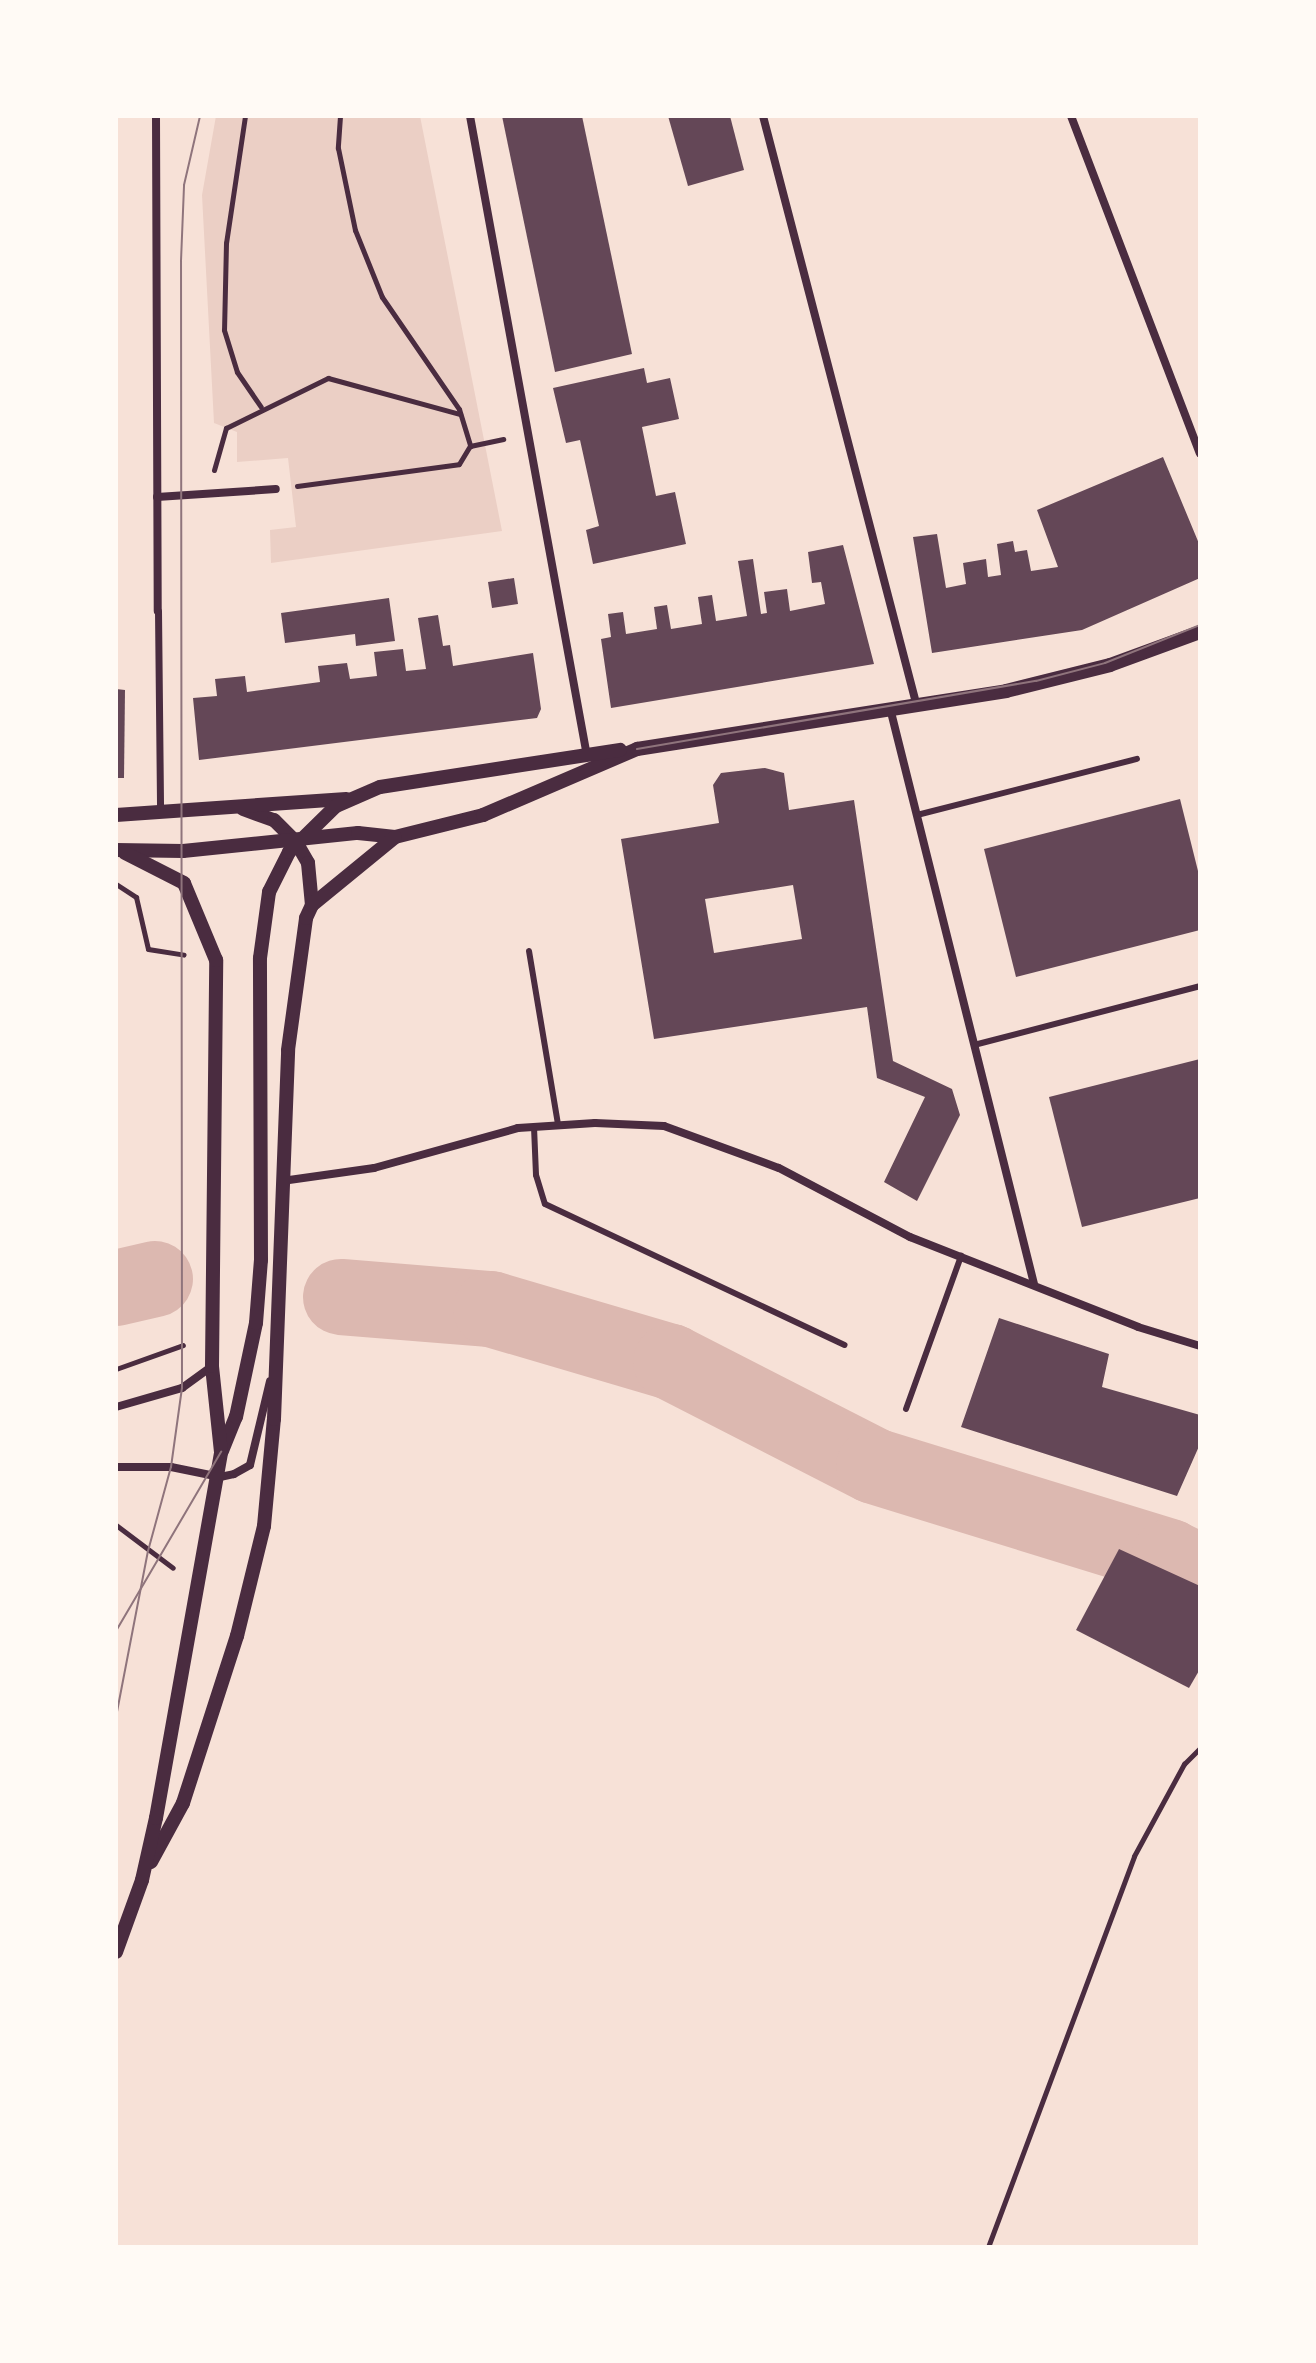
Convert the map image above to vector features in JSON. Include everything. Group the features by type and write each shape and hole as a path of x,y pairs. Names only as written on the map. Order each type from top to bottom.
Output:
{"street":[{"path":"156,116 160,810"},
{"path":"470,116 588,760"},
{"path":"763,116 917,707"},
{"path":"1071,116 1200,453"},
{"path":"157,497 210,496 276,489"},
{"path":"116,815 350,799 415,779 588,760 637,749 891,712 1048,682 1200,632"},
{"path":"891,712 1034,1284"},
{"path":"121,851 296,842 358,833 395,837 483,815 588,760"},
{"path":"221,1452 249,1368 261,1260 263,925 269,892 296,842 350,799"},
{"path":"116,1952 142,1880 183,1803 237,1636 264,1526 288,1050 301,941 312,905 308,863 296,842 274,820 235,806"},
{"path":"312,905 395,837"},
{"path":"121,851 184,883 216,960 212,1366 221,1452 220,1477 142,1880"},
{"path":"282,1181 334,1176 479,1135 534,1127 664,1126 710,1139 961,1256 1138,1327 1200,1346"},
{"path":"116,1467 171,1467 220,1477 250,1465 274,1365"},
{"path":"116,1407 182,1388 212,1366"}],"lane":[{"path":"917,815 1137,759"},
{"path":"529,951 558,1125"},
{"path":"974,1045 1200,986"},
{"path":"534,1127 536,1175 545,1204 844,1345"},
{"path":"906,1409 961,1256"}],"path":[{"path":"245,116 226,243 224,330 237,372 261,407"},
{"path":"340,116 338,148 365,257 382,297 461,415 470,446"},
{"path":"210,496 226,428 261,407 328,378 461,415"},
{"path":"276,489 459,464 470,446 527,434"},
{"path":"988,2247 1134,1856 1184,1764 1200,1748"}],"shaded area":[{"path":"216,116 420,116 502,531 271,563 270,530 296,527 288,458 237,462 237,432 214,423 202,195"}],"building":[{"path":"502,116 582,116 632,354 555,372"},
{"path":"668,116 730,116 744,170 688,186"},
{"path":"644,368 647,383 670,378 679,419 642,427 656,496 675,492 686,544 593,564 586,530 599,526 580,440 566,443 553,388"},
{"path":"1163,457 1200,546 1200,578 1082,630 932,653 913,537 937,534 946,588 966,584 963,563 986,559 988,577 1001,575 997,544 1013,541 1015,552 1027,550 1031,571 1058,567 1037,510"},
{"path":"843,545 874,664 611,708 601,639 611,637 608,614 623,612 626,634 657,629 654,607 667,605 671,629 702,624 698,597 712,595 716,621 747,616 738,561 753,559 761,614 767,613 764,592 787,589 790,611 825,604 821,582 812,583 808,552"},
{"path":"514,578 518,604 492,608 488,582"},
{"path":"389,598 395,641 356,646 355,634 285,643 281,613"},
{"path":"438,615 443,646 450,645 453,666 533,653 541,709 537,718 199,760 193,698 217,696 215,679 245,676 247,692 320,682 318,666 347,663 350,679 377,676 374,652 403,649 406,671 426,669 418,618"},
{"path":"116,689 125,690 124,778 116,778"},
{"path":"765,768 784,773 789,810 854,800 893,1061 952,1089 960,1115 917,1201 884,1182 925,1097 877,1078 867,1007 654,1039 621,839 719,823 713,785 721,773","holes":["793,885 802,939 714,953 705,899"]},
{"path":"1180,799 1200,879 1200,930 1016,977 984,849"},
{"path":"1200,1059 1200,1198 1082,1227 1049,1097"},
{"path":"999,1318 1109,1354 1102,1387 1200,1415 1200,1444 1177,1496 961,1427"},
{"path":"1119,1549 1200,1586 1200,1669 1189,1688 1076,1630"}],"waterway":[{"path":"116,1288 155,1279"},
{"path":"341,1297 491,1309 671,1362 874,1466 1169,1557 1200,1572"}],"tram line":[{"path":"116,1717 148,1551 171,1467 182,1388 181,261 184,185 200,116"},
{"path":"637,749 1036,681 1105,663 1200,625"},
{"path":"116,1631 221,1452"}]}
